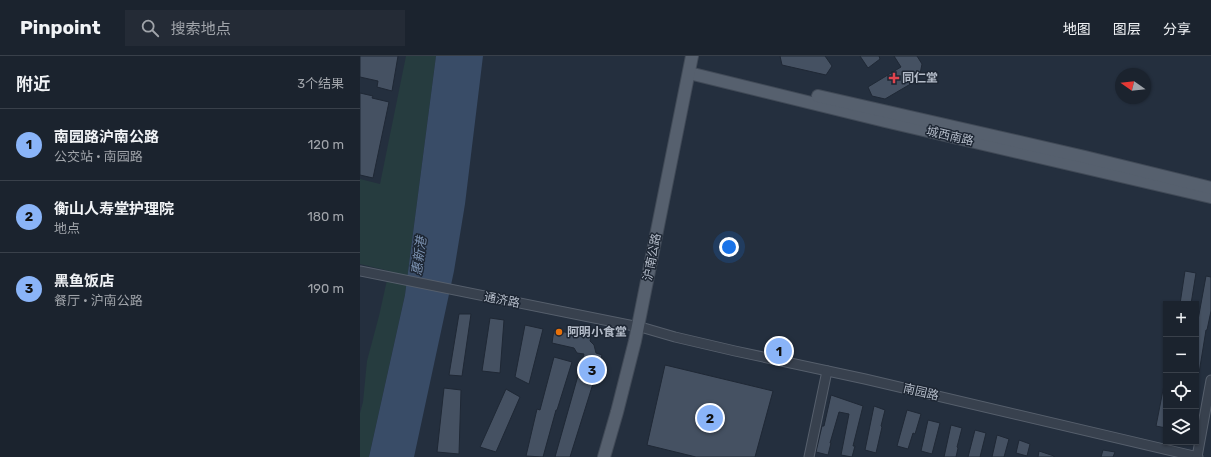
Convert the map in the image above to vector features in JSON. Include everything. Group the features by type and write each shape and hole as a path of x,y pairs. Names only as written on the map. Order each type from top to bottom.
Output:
{"main road":[{"name":"城西南路","path":"694,65 1211,188"},
{"name":"城西南路","path":"694,65 885,121 1211,197"},
{"name":"沪南公路","path":"611,457 632,378 694,65"},
{"name":"沪南公路","path":"604,457 641,327"}],"street":[{"name":"通济路","path":"360,271 641,327"},
{"name":"南园路","path":"641,327 727,349 827,370 1197,457"},
{"path":"809,457 827,370"},
{"path":"1197,457 1211,380"}],"green space":[{"path":"406,56 436,56 405,295 369,457 360,457 360,413 363,402 367,361 389,271 360,264 360,179 380,184"}],"water":[{"name":"惠新港","path":"436,56 483,56 465,204 454,271 414,457 369,457 405,295"}],"building":[{"path":"360,56 398,56 392,91 377,87 378,81 360,77"},
{"path":"780,56 825,56 832,66 826,75 782,65"},
{"path":"860,56 879,56 880,59 868,68"},
{"path":"894,56 917,56 922,64 919,79 885,99 872,96 868,87 901,67"},
{"path":"360,93 373,96 372,98 389,102 373,178 360,175"},
{"path":"1185,271 1196,273 1191,301 1180,301"},
{"path":"1206,276 1211,277 1211,311 1206,330 1199,373 1199,337 1199,314"},
{"path":"459,314 471,314 462,376 449,375"},
{"path":"490,318 504,320 500,373 482,371"},
{"path":"525,325 543,329 529,384 515,377"},
{"path":"554,330 591,337 590,341 594,345 596,353 602,355 570,457 555,457 581,365 592,368 583,358 584,354 577,353 574,348 552,343"},
{"path":"554,357 572,362 556,410 543,457 526,456 537,409 540,410"},
{"path":"665,365 773,391 755,457 696,457 647,445"},
{"path":"444,388 461,390 459,454 437,452"},
{"path":"506,389 520,397 496,452 480,447"},
{"path":"1163,390 1163,427 1156,426"},
{"path":"831,395 863,406 853,446 855,446 852,457 841,455 849,414 839,412 828,455 816,452"},
{"path":"874,406 885,410 876,453 865,450"},
{"path":"907,410 921,414 915,434 913,433 908,449 897,446"},
{"path":"928,420 940,423 932,454 921,451"},
{"path":"951,425 962,428 958,448 956,457 944,457"},
{"path":"975,430 986,433 980,457 968,457"},
{"path":"997,435 1009,439 1004,457 992,457"},
{"path":"1019,440 1030,444 1027,456 1016,453"},
{"path":"1103,450 1115,452 1113,457 1101,457"},
{"path":"1039,451 1054,456 1054,457 1038,457"}],"place":[{"name":"同仁堂","path":"894,78"},
{"name":"阿明小食堂","path":"559,332"},
{"name":"南园路沪南公路","path":"779,351"},
{"name":"黑鱼饭店","path":"592,370"},
{"name":"衡山人寿堂护理院","path":"710,418"}]}
